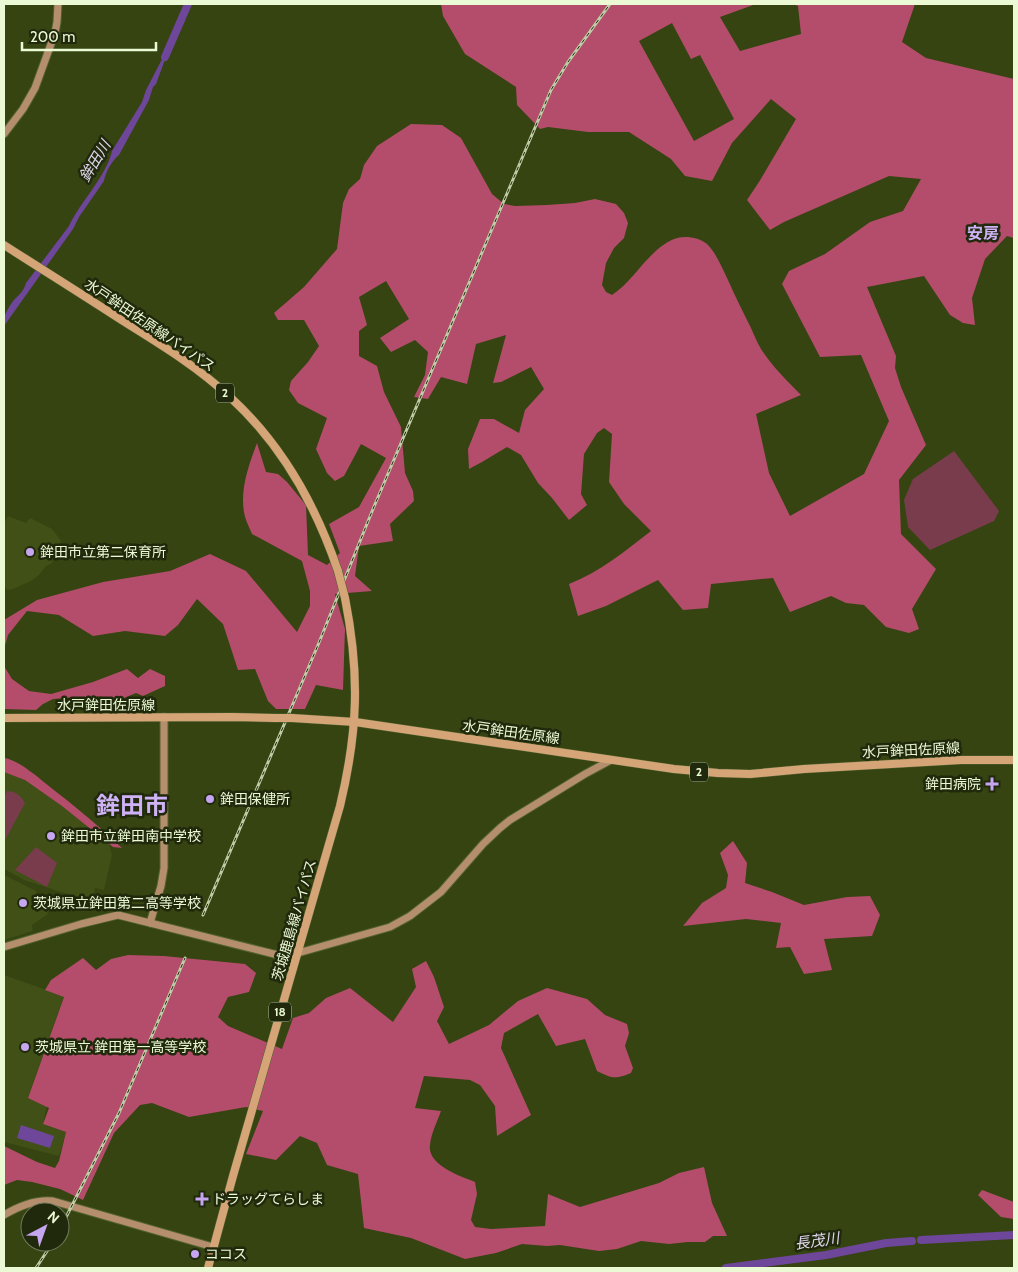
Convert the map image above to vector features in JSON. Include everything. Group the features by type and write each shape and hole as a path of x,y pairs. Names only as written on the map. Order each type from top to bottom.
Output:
{"main road":[{"name":"水戸鉾田佐原線バイパス","path":"4,245 195,368 248,415 279,454 310,504 329,545 338,571 352,631 356,678 355,722"},
{"name":"水戸鉾田佐原線","path":"4,718 232,716 355,722 674,769 718,773 750,774 961,760 1014,760"},
{"name":"茨城鹿島線バイパス","path":"208,1268 342,799 350,763 355,722"}],"street":[{"path":"4,134 23,109 35,88 55,32 58,4"},
{"path":"150,923 161,886 164,868 164,717"},
{"path":"4,947 118,915 278,955 298,953 390,927 410,916 441,892 483,844 505,824 611,760"},
{"path":"4,1215 14,1208 30,1203 53,1201 213,1247"}],"shaded area":[{"path":"441,4 756,4 720,17 740,51 801,34 798,6 793,4 915,4 902,42 926,58 1014,79 1014,238 1007,236 985,259 972,298 975,325 963,323 950,315 924,276 867,287 896,356 895,368 901,387 926,445 899,480 901,534 936,569 912,609 919,629 909,633 886,627 864,605 846,603 831,596 790,612 773,578 711,584 708,608 683,610 658,580 606,606 578,616 569,584 602,567 651,531 624,504 609,482 612,434 604,428 597,433 584,454 581,494 587,505 569,520 538,483 521,455 507,447 469,469 468,449 480,419 494,419 519,433 525,410 544,389 531,367 501,382 493,383 506,335 476,344 467,384 441,377 428,399 414,397 425,375 428,352 415,340 391,352 380,338 409,319 386,281 359,297 367,325 359,331 359,356 377,366 384,392 401,427 405,473 413,491 414,501 390,524 393,541 359,546 355,576 372,591 335,594 345,629 343,690 316,685 305,709 276,709 268,701 255,669 238,670 223,624 197,599 178,625 165,636 125,631 93,636 59,615 27,611 8,635 4,649 4,620 37,600 103,582 170,571 210,554 246,571 297,632 310,606 310,591 302,561 252,534 245,515 243,503 244,486 257,443 266,472 278,474 306,505 308,555 327,565 340,553 329,524 359,507 386,458 361,444 344,476 335,481 327,473 316,449 327,418 298,403 289,390 291,381 319,346 304,320 278,320 274,313 304,287 337,249 343,203 349,189 360,179 364,165 377,146 411,124 442,125 461,138 492,194 504,204 515,206 547,205 595,199 616,204 624,213 628,223 624,238 614,248 606,263 602,285 606,292 612,295 657,250 674,239 691,237 707,244 719,261 761,349 785,379 801,395 756,414 769,473 790,516 864,474 889,421 861,355 820,357 782,284 789,271 825,254 870,222 903,211 921,179 889,176 770,230 747,200 796,119 771,99 732,143 712,181 685,176 671,159 629,132 588,132 548,127 540,129 517,105 516,87 465,54 443,16","holes":["672,23 691,59 700,55 734,119 694,141 639,41"]},
{"path":"173,38 149,100 119,155 106,174 104,181 73,229 4,326 4,316 13,301 69,226 99,180 112,151 142,102 146,90"},
{"path":"954,451 999,511 994,521 930,550 908,527 904,500 913,479"},
{"name":"鉾田市立第二保育所","path":"8,516 26,523 30,518 52,529 61,541 52,563 45,567 39,575 31,581 7,590 4,585 4,524"},
{"path":"4,666 12,679 29,691 51,694 93,682 127,669 138,678 150,669 165,676 165,686 143,696 136,693 119,700 97,696 92,711 75,697 53,699 36,710 4,709"},
{"path":"4,758 21,765 34,774 87,816 122,848 113,847 62,806 25,780 4,772"},
{"name":"鉾田市立鉾田南中学校","path":"4,771 36,784 109,844 112,855 104,890 95,888 92,902 24,880 4,869"},
{"path":"7,791 18,794 25,803 4,842 4,797"},
{"path":"733,841 747,863 745,883 804,905 847,897 870,896 880,915 872,936 824,939 832,970 804,974 790,947 776,948 781,923 746,919 683,926 702,903 726,888 728,875 720,853"},
{"path":"36,847 57,863 47,887 15,870"},
{"name":"茨城県立鉾田第二高等学校","path":"4,875 36,891 48,914 32,925 33,931 4,940"},
{"path":"128,955 164,956 245,964 256,973 249,992 228,997 218,1017 228,1026 282,1049 293,1018 309,1013 326,998 350,988 393,1022 416,987 412,969 426,961 434,977 444,1007 437,1021 449,1044 489,1025 518,1001 547,988 587,999 605,1015 627,1024 629,1033 625,1046 633,1068 631,1073 621,1077 613,1077 597,1071 585,1039 556,1046 538,1014 504,1033 501,1048 531,1115 497,1136 495,1106 480,1085 470,1080 424,1076 415,1108 441,1111 433,1132 430,1152 439,1164 446,1169 475,1182 477,1194 471,1220 475,1227 491,1229 545,1226 548,1194 580,1207 659,1183 679,1173 704,1167 712,1203 727,1236 713,1236 705,1242 669,1244 641,1241 617,1249 599,1251 560,1245 522,1244 496,1253 465,1259 411,1238 364,1228 358,1174 327,1165 317,1143 300,1136 276,1160 246,1154 263,1111 246,1107 189,1117 152,1103 140,1105 114,1133 83,1200 60,1189 32,1182 17,1180 4,1185 4,1146 37,1162 55,1168 59,1161 66,1132 43,1124 49,1108 28,1098 64,997 45,990 51,980 83,958 96,970 111,959"},
{"name":"茨城県立 鉾田第一高等学校","path":"4,975 64,996 28,1097 47,1105 43,1124 66,1132 59,1156 4,1142"},
{"path":"21,1125 54,1136 50,1148 17,1138"},
{"path":"982,1190 1014,1202 1014,1219 1001,1217 978,1195"}],"waterway":[{"name":"鉾田川","path":"165,57 188,4"},
{"name":"長茂川","path":"921,1240 1014,1235"},
{"name":"長茂川","path":"726,1268 826,1255 886,1243 912,1241"}],"railway":[{"path":"203,915 551,90 568,62 610,4"},
{"path":"70,1209 119,1113 185,958"},
{"path":"36,1268 46,1252"}],"place":[{"name":"鉾田市立第二保育所","path":"30,552"},
{"name":"鉾田病院","path":"992,784"},
{"name":"鉾田保健所","path":"210,799"},
{"name":"鉾田市立鉾田南中学校","path":"51,836"},
{"name":"茨城県立鉾田第二高等学校","path":"23,903"},
{"name":"茨城県立 鉾田第一高等学校","path":"25,1047"},
{"name":"ドラッグてらしま","path":"202,1199"},
{"name":"ココス","path":"195,1254"}],"district":[{"name":"安房","path":"983,233"},
{"name":"鉾田市","path":"132,806"}]}
